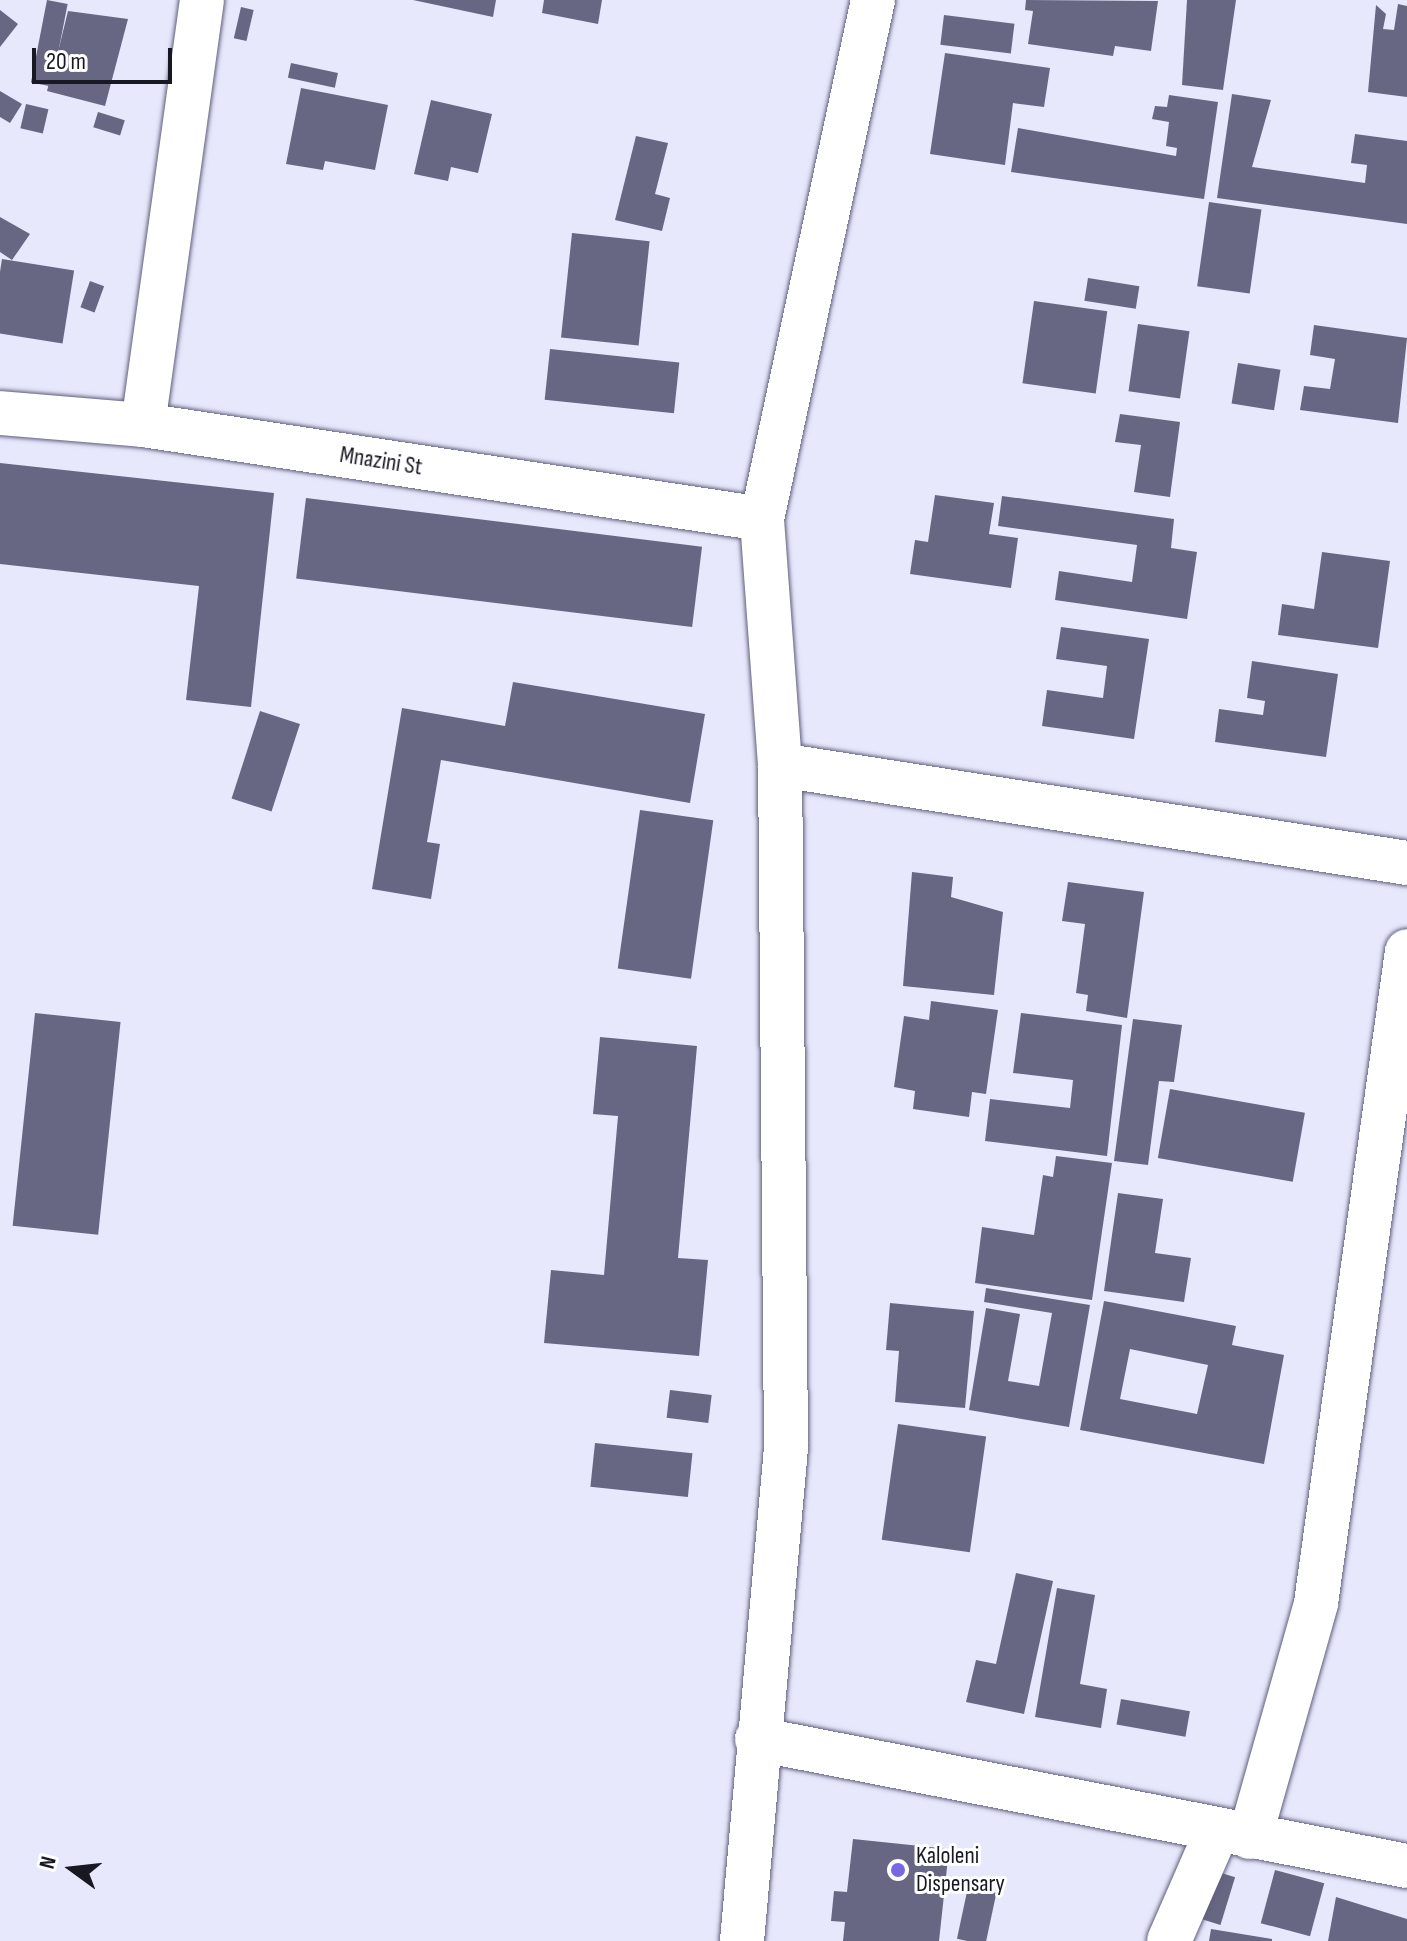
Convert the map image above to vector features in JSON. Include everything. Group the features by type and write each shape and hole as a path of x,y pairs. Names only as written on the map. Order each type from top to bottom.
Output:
{"street":[{"path":"143,425 202,0"},
{"path":"742,1941 757,1739 786,1446 780,765 762,519 873,0"},
{"name":"Mnazini St","path":"0,413 143,425 762,519"},
{"path":"780,765 1407,863"},
{"path":"1169,1941 1233,1834 1316,1603 1407,951"},
{"path":"757,1739 1407,1866"}],"building":[{"path":"47,0 68,4 52,86 31,82"},
{"path":"413,0 496,0 493,17"},
{"path":"544,0 602,0 598,24 542,13"},
{"path":"1026,0 1158,1 1151,51 1115,46 1113,56 1028,44 1033,11 1025,10"},
{"path":"1187,0 1236,0 1223,90 1182,85"},
{"path":"1398,4 1407,6 1407,97 1368,92 1376,5 1386,14 1383,29 1394,30"},
{"path":"241,7 254,10 246,41 234,38"},
{"path":"0,10 18,24 0,47"},
{"path":"68,11 128,19 105,106 47,91 49,83 40,81 48,49 58,52"},
{"path":"944,15 1014,24 1011,53 940,45"},
{"path":"945,53 1050,68 1044,107 1013,103 1005,165 930,154"},
{"path":"291,63 338,73 335,88 288,78"},
{"path":"301,88 388,105 375,170 325,161 323,170 286,164"},
{"path":"0,91 22,104 10,123 0,117"},
{"path":"1232,94 1271,100 1252,167 1365,183 1367,165 1351,163 1355,134 1407,141 1407,224 1217,198"},
{"path":"1169,95 1218,102 1204,199 1011,172 1018,128 1176,156 1177,148 1166,146 1169,122 1152,119 1155,106 1167,107"},
{"path":"431,100 492,114 478,173 451,167 448,181 414,174"},
{"path":"26,104 48,109 43,134 20,128"},
{"path":"98,112 125,120 120,135 93,127"},
{"path":"636,136 668,143 655,194 670,198 662,231 615,220"},
{"path":"1209,202 1261,209 1250,294 1197,286"},
{"path":"0,217 30,234 12,260 0,252"},
{"path":"572,233 650,241 639,346 561,337"},
{"path":"2,259 74,270 63,344 0,334"},
{"path":"1088,278 1139,286 1136,309 1084,301"},
{"path":"90,281 104,286 95,312 80,307"},
{"path":"1034,301 1107,311 1096,393 1022,383"},
{"path":"1138,324 1189,331 1180,399 1129,391"},
{"path":"1314,325 1407,338 1398,423 1300,410 1304,386 1330,389 1335,359 1310,355"},
{"path":"550,349 679,363 674,413 545,400"},
{"path":"1238,363 1280,370 1274,410 1232,403"},
{"path":"1120,414 1180,422 1170,497 1134,492 1141,445 1115,442"},
{"path":"0,463 274,493 251,707 186,700 199,586 0,564"},
{"path":"935,495 994,503 989,534 1018,538 1011,588 910,574 915,540 928,542"},
{"path":"1002,496 1174,519 1171,548 1197,552 1187,619 1055,600 1059,571 1132,582 1137,545 998,526"},
{"path":"306,498 702,547 692,627 296,578"},
{"path":"1322,552 1390,561 1378,648 1278,635 1282,604 1314,609"},
{"path":"1061,627 1149,639 1134,739 1042,726 1047,690 1103,698 1107,666 1056,659"},
{"path":"1252,661 1338,674 1326,757 1215,742 1219,709 1263,715 1265,701 1247,698"},
{"path":"513,682 705,714 690,803 441,760 427,842 440,844 431,899 372,889 402,708 505,726"},
{"path":"260,711 300,724 272,811 232,798"},
{"path":"640,810 713,820 691,979 618,968"},
{"path":"912,872 953,877 951,897 1003,912 994,995 903,986"},
{"path":"1068,882 1144,892 1127,1018 1086,1011 1088,995 1076,993 1085,924 1062,921"},
{"path":"931,1001 998,1010 986,1094 972,1092 969,1117 913,1109 915,1091 894,1087 904,1016 929,1020"},
{"path":"35,1013 121,1022 98,1235 13,1226"},
{"path":"1021,1013 1122,1025 1107,1156 985,1141 990,1099 1070,1108 1073,1080 1013,1073"},
{"path":"1133,1019 1182,1025 1174,1082 1159,1081 1148,1165 1114,1161"},
{"path":"600,1037 697,1046 678,1258 708,1260 699,1356 544,1343 551,1270 604,1275 618,1116 593,1114"},
{"path":"1170,1089 1305,1113 1293,1182 1158,1158"},
{"path":"1056,1156 1112,1163 1092,1300 975,1283 982,1227 1034,1235 1043,1175 1053,1177"},
{"path":"1118,1193 1163,1199 1155,1253 1191,1258 1184,1302 1104,1291"},
{"path":"986,1288 1090,1305 1069,1427 969,1410 986,1308 1020,1314 1008,1381 1039,1386 1052,1313 984,1302"},
{"path":"1104,1301 1236,1326 1232,1345 1284,1355 1264,1464 1080,1430","holes":["1130,1349 1208,1365 1197,1414 1120,1399"]},
{"path":"890,1303 974,1311 965,1408 895,1402 899,1351 886,1350"},
{"path":"670,1390 712,1395 708,1423 667,1418"},
{"path":"898,1424 986,1436 970,1552 882,1540"},
{"path":"595,1443 692,1453 688,1497 590,1487"},
{"path":"1016,1573 1053,1581 1024,1714 966,1702 976,1660 996,1664"},
{"path":"1057,1588 1095,1595 1080,1684 1107,1689 1101,1728 1035,1717"},
{"path":"1121,1699 1190,1711 1185,1737 1116,1725"},
{"name":"Kaloleni Dispensary","path":"853,1839 949,1849 939,1941 843,1941 845,1922 831,1921 834,1891 847,1892"},
{"path":"1275,1870 1324,1883 1310,1936 1261,1923"},
{"path":"1215,1871 1235,1877 1220,1925 1200,1919"},
{"path":"968,1887 996,1893 986,1941 957,1939"},
{"path":"1336,1897 1407,1919 1407,1941 1328,1941"},
{"path":"1211,1929 1272,1939 1272,1941 1209,1941"}],"place":[{"name":"Kaloleni Dispensary","path":"898,1870"}]}
